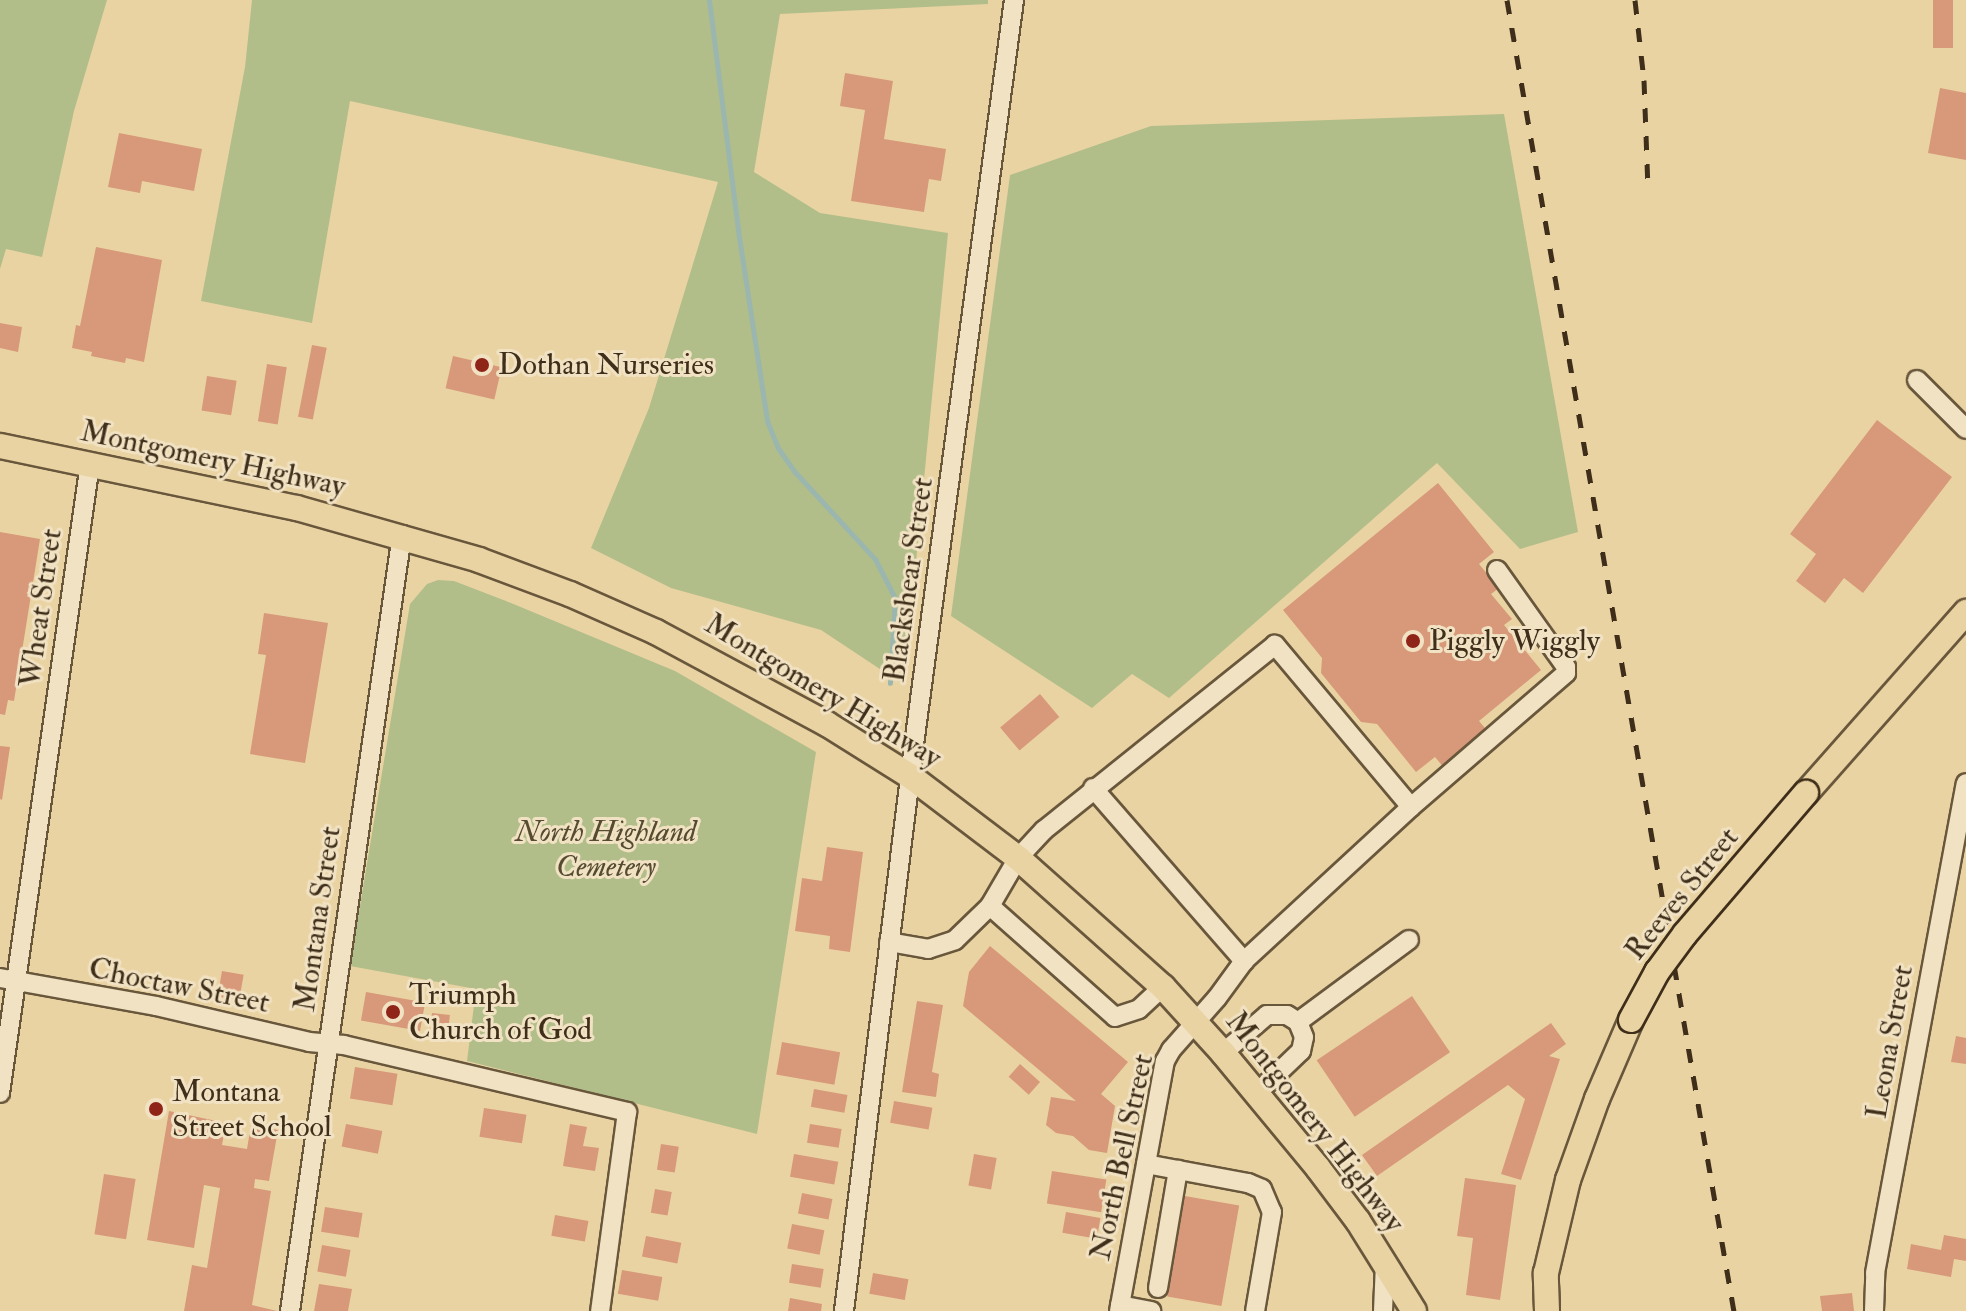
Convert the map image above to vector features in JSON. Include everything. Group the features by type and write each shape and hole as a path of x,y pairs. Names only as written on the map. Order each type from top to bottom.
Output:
{"main road":[{"name":"Montgomery Highway","path":"0,446 249,497 402,535 518,574 646,627 746,677 910,776 1018,858 1163,987 1223,1053 1318,1168 1385,1263 1414,1311"},
{"name":"Reeves Street","path":"1533,1311 1534,1295 1546,1273 1581,1139 1631,1020 1657,972 1685,934 1806,793 1966,612"},
{"name":"Reeves Street","path":"1546,1273 1547,1311"}],"street":[{"name":"Blackshear Street","path":"844,1311 910,776 1014,0"},
{"path":"1917,380 1966,429"},
{"name":"Wheat Street","path":"0,1093 8,981 90,464"},
{"name":"Montana Street","path":"290,1311 402,535"},
{"name":"North Bell Street","path":"1120,1308 1165,1061 1244,961 1411,807 1566,673 1566,667 1497,570"},
{"path":"889,942 928,949 955,940 990,906 1018,858 1044,830 1275,645 1411,807"},
{"name":"Leona Street","path":"1874,1311 1875,1273 1966,783"},
{"path":"1093,788 1244,961"},
{"path":"990,906 1115,1017 1139,1009 1163,987"},
{"path":"1298,1022 1409,940"},
{"name":"Choctaw Street","path":"8,981 156,1006 627,1112 600,1311"},
{"path":"1223,1053 1267,1015 1287,1015 1298,1022 1304,1037 1301,1051 1257,1093"},
{"path":"1146,1164 1248,1183 1262,1189 1268,1199 1272,1218 1255,1311"},
{"path":"1158,1288 1178,1170"},
{"path":"1383,1311 1385,1263"},
{"path":"1120,1308 1151,1311"}],"green space":[{"path":"0,0 107,0 74,111 42,257 6,249 0,269"},
{"path":"252,0 988,0 988,4 780,14 754,172 820,213 948,233 904,685 821,630 671,588 591,548 649,408 718,182 350,101 312,323 201,301 245,67"},
{"path":"1504,114 1578,532 1520,549 1437,463 1169,698 1132,674 1092,708 951,616 1010,175 1151,126"},
{"name":"North Highland Cemetery","path":"438,580 454,581 675,671 816,752 757,1134 467,1061 476,989 350,966 410,604 427,584"}],"building":[{"path":"1933,0 1953,0 1953,48 1933,48"},
{"path":"845,73 893,81 884,139 946,149 941,181 929,179 924,212 851,201 865,110 840,106"},
{"path":"1940,88 1966,93 1966,160 1928,153"},
{"path":"119,133 202,149 194,191 142,181 140,193 108,187"},
{"path":"96,247 162,260 144,362 126,358 125,363 91,356 92,352 72,348 76,325 80,326"},
{"path":"0,323 22,327 18,352 0,348"},
{"path":"312,345 327,348 313,420 298,417"},
{"path":"453,356 502,367 494,399 446,388"},
{"path":"267,364 287,367 278,424 258,421"},
{"path":"207,376 237,381 231,415 202,411"},
{"path":"1877,420 1952,477 1863,593 1844,578 1825,603 1796,581 1816,554 1790,534"},
{"name":"Piggly Wiggly","path":"1438,483 1494,552 1479,564 1499,588 1491,594 1512,619 1504,625 1541,670 1479,721 1490,734 1445,769 1435,757 1416,772 1377,724 1361,722 1321,673 1322,658 1283,610"},
{"path":"0,532 40,539 14,701 8,700 5,715 0,714"},
{"path":"264,613 328,623 305,763 250,754 266,655 258,654"},
{"path":"1040,694 1059,717 1019,750 1000,727"},
{"path":"0,746 10,747 2,800 0,799"},
{"path":"827,847 863,852 850,952 829,949 830,936 795,931 802,878 822,881"},
{"path":"990,946 1128,1062 1101,1094 1115,1106 1107,1153 1089,1150 1073,1136 1056,1133 1046,1125 1051,1097 1076,1101 963,1006 969,972"},
{"path":"222,971 244,975 239,1000 217,997"},
{"name":"Triumph Church of God","path":"366,992 425,1002 420,1031 361,1021"},
{"path":"1412,996 1450,1052 1355,1117 1317,1060"},
{"path":"917,1001 943,1005 932,1072 939,1074 936,1097 902,1092"},
{"path":"432,1013 450,1015 448,1034 430,1032"},
{"path":"1551,1023 1566,1044 1549,1056 1560,1059 1521,1180 1501,1174 1525,1099 1508,1085 1377,1176 1362,1155"},
{"path":"1956,1036 1966,1038 1966,1064 1951,1062"},
{"path":"782,1042 840,1052 834,1085 776,1074"},
{"path":"1020,1064 1040,1082 1029,1095 1009,1077"},
{"path":"355,1067 397,1074 392,1105 350,1099"},
{"path":"814,1089 847,1095 844,1113 811,1107"},
{"path":"894,1101 932,1108 929,1129 890,1123"},
{"path":"484,1108 526,1115 522,1143 479,1137"},
{"path":"169,1111 226,1123 222,1145 247,1149 251,1125 278,1130 269,1181 255,1179 254,1188 271,1191 252,1305 277,1311 184,1311 192,1265 207,1268 220,1188 204,1185 194,1248 147,1240"},
{"path":"346,1124 382,1131 378,1154 342,1147"},
{"path":"570,1124 587,1127 583,1146 599,1148 595,1171 563,1166"},
{"path":"810,1124 842,1129 839,1148 807,1143"},
{"path":"661,1144 679,1147 675,1172 657,1170"},
{"path":"794,1154 838,1162 834,1184 790,1177"},
{"path":"974,1154 997,1158 991,1190 968,1186"},
{"path":"1052,1171 1106,1180 1101,1212 1047,1204"},
{"path":"104,1174 136,1179 126,1239 94,1234"},
{"path":"1465,1178 1516,1185 1500,1300 1466,1295 1473,1238 1457,1236"},
{"path":"655,1189 672,1192 668,1216 651,1213"},
{"path":"802,1193 832,1199 828,1220 798,1214"},
{"path":"1185,1196 1239,1206 1221,1306 1167,1296"},
{"path":"325,1207 363,1213 359,1238 321,1232"},
{"path":"1066,1212 1100,1218 1097,1239 1062,1233"},
{"path":"555,1215 588,1221 585,1242 551,1236"},
{"path":"792,1224 824,1230 820,1255 787,1249"},
{"path":"1944,1235 1966,1239 1966,1261 1954,1259 1951,1277 1907,1269 1911,1244 1941,1250"},
{"path":"646,1236 681,1243 677,1263 642,1257"},
{"path":"322,1245 351,1250 346,1277 317,1272"},
{"path":"792,1264 824,1269 821,1288 789,1283"},
{"path":"622,1270 662,1277 658,1301 618,1294"},
{"path":"873,1273 908,1279 905,1300 869,1294"},
{"path":"319,1284 352,1289 348,1311 314,1311"},
{"path":"1852,1293 1854,1311 1822,1311 1820,1296"},
{"path":"790,1298 822,1304 821,1311 788,1311"}],"waterway":[{"path":"709,0 739,237 767,421 778,448 794,471 875,559 895,598 890,683"}],"railway":[{"path":"1507,0 1734,1311"},
{"path":"1635,0 1644,80 1648,187"}],"place":[{"name":"Dothan Nurseries","path":"482,365"},
{"name":"Piggly Wiggly","path":"1413,641"},
{"name":"Triumph Church of God","path":"393,1012"},
{"name":"Montana Street School","path":"156,1109"}]}
